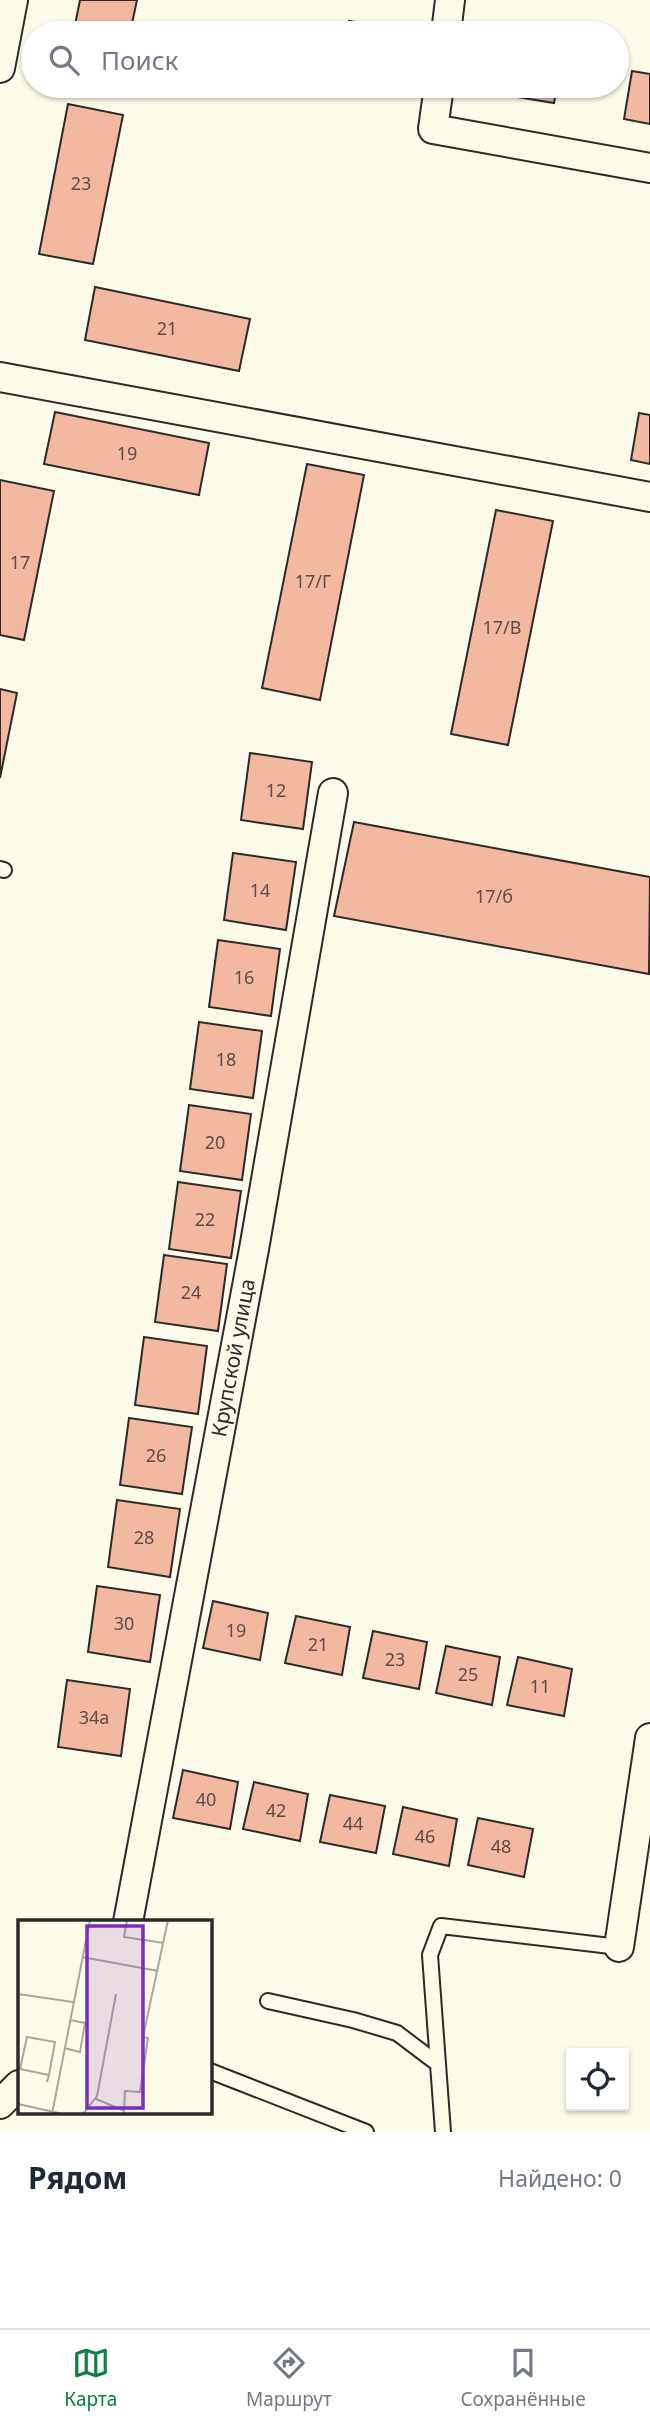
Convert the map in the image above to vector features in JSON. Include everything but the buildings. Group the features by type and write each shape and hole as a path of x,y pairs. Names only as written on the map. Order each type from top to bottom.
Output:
{"street":[{"path":"0,68 13,0"},
{"path":"447,21 450,0"},
{"path":"437,98 433,129 650,168"},
{"path":"0,377 650,497"},
{"name":"Крупской улица","path":"128,1920 254,1249 333,793"},
{"path":"619,1947 650,1738"},
{"path":"0,2104 18,2086"}],"lane":[{"path":"443,2132 430,1955 441,1926 619,1947"},
{"path":"268,2001 397,2033 438,2064"},
{"path":"212,2071 366,2132"}]}
